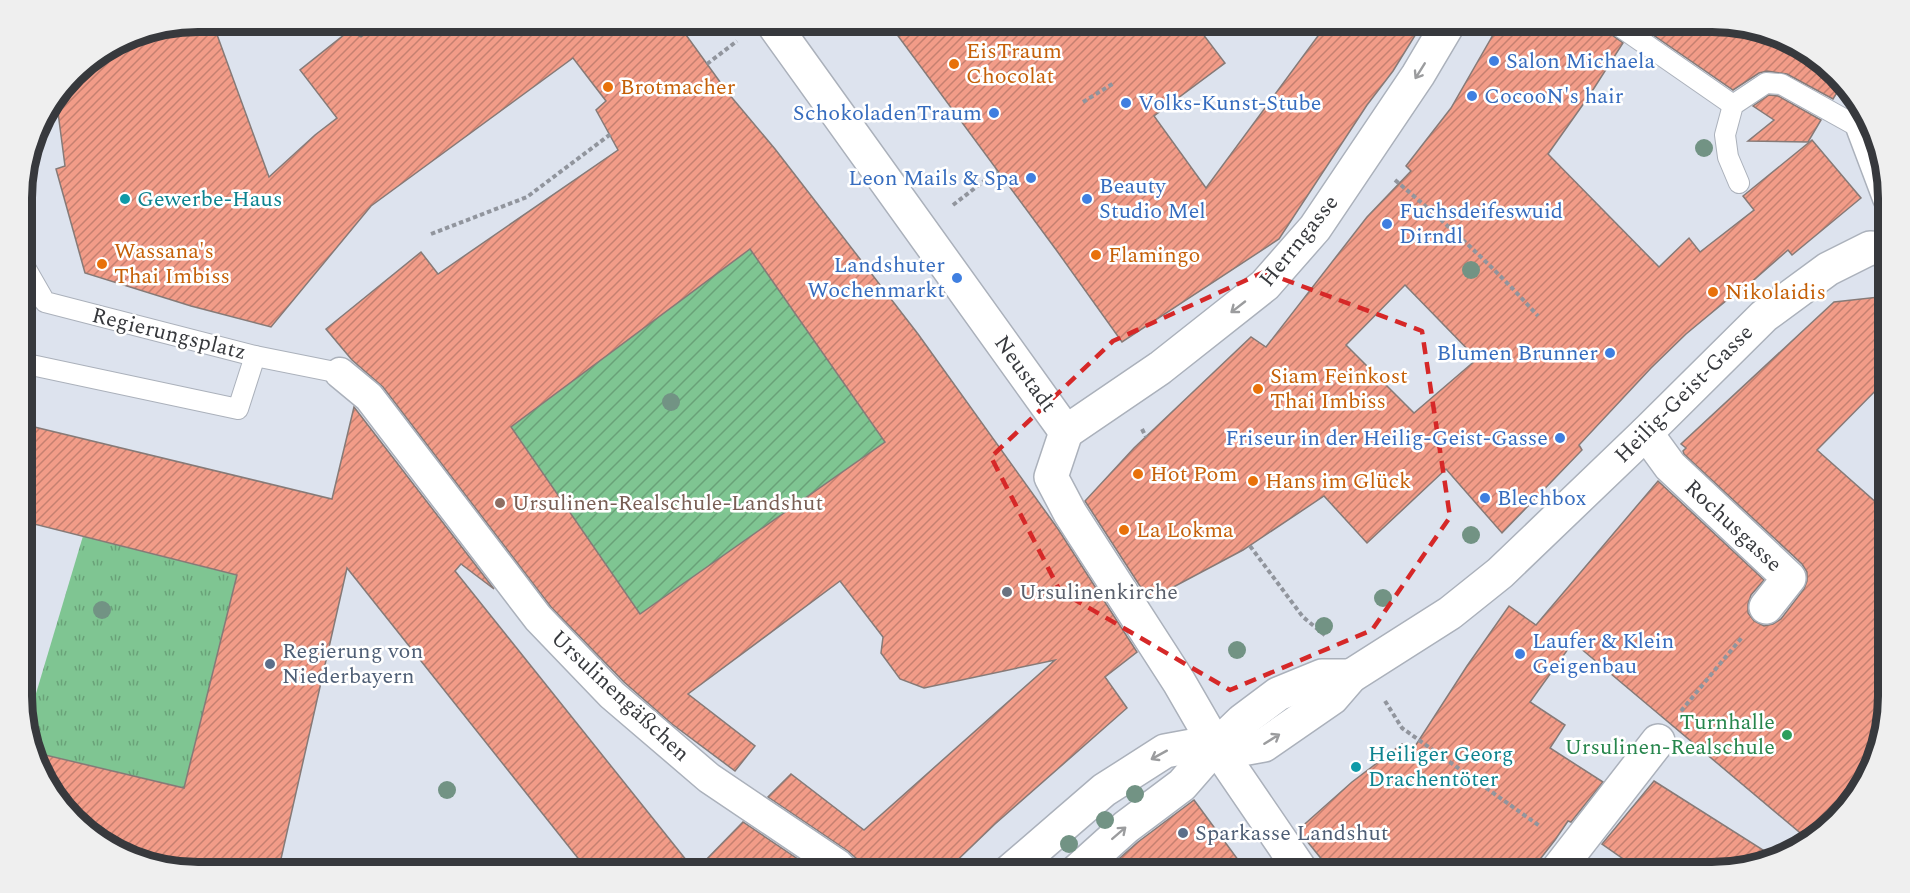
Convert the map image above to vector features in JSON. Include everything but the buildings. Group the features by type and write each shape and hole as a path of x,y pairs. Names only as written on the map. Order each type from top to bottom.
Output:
{"street":[{"name":"Neustadt","path":"779,32 1066,432 1051,477 1070,513 1179,682 1216,746 1295,861"},
{"name":"Herrngasse","path":"1066,432 1160,368 1265,285 1315,228 1443,32"},
{"name":"Heilig-Geist-Gasse","path":"1358,672 1450,613 1500,573 1764,316 1828,269 1870,248 1878,248"},
{"name":"Ursulinengäßchen","path":"340,373 369,397 538,618 612,695 709,778 833,862"},
{"name":"Rochusgasse","path":"1646,433 1670,466 1789,578 1766,607"},
{"path":"1088,861 1126,827 1182,785 1216,746 1242,721 1278,694 1322,676 1358,672"},
{"path":"1564,861 1658,741"},
{"path":"1021,861 1104,790 1165,751 1192,746 1216,746"}],"lane":[{"path":"1628,32 1733,105"},
{"path":"1739,183 1728,157 1725,135 1733,105 1766,83 1780,84 1861,124"},
{"name":"Regierungsplatz","path":"32,279 45,302 255,356 340,373"},
{"path":"32,365 238,409 255,356"}],"path":[{"path":"1083,102 1114,83"},
{"path":"431,234 528,197 612,134"},
{"path":"1364,155 1455,231 1499,273 1538,316"},
{"path":"922,230 997,171"},
{"path":"1250,546 1303,617 1358,672 1402,728 1564,861"},
{"name":"Rochusgasse","path":"1658,741 1766,607"}],"highlighted area":[{"path":"1264,272 1422,331 1450,517 1372,630 1230,690 1060,591 991,457 1113,341"}],"green space":[{"path":"750,249 885,442 640,614 511,427"},
{"path":"83,536 237,575 184,788 42,754 37,738 32,707"}],"place":[{"name":"Salon Michaela","path":"1494,61"},
{"name":"EisTraum Chocolat","path":"954,64"},
{"name":"Brotmacher","path":"608,87"},
{"name":"CocooN's hair","path":"1472,96"},
{"name":"Volks-Kunst-Stube","path":"1126,103"},
{"name":"SchokoladenTraum","path":"994,113"},
{"name":"Leon Mails & Spa","path":"1031,178"},
{"name":"Gewerbe-Haus","path":"125,199"},
{"name":"Beauty Studio Mel","path":"1087,199"},
{"name":"Fuchsdeifeswuid Dirndl","path":"1387,224"},
{"name":"Flamingo","path":"1096,255"},
{"name":"Wassana's Thai Imbiss","path":"102,264"},
{"name":"Landshuter Wochenmarkt","path":"957,278"},
{"name":"Nikolaidis","path":"1713,292"},
{"name":"Blumen Brunner","path":"1610,353"},
{"name":"Siam Feinkost Thai Imbiss","path":"1258,389"},
{"name":"Friseur in der Heilig-Geist-Gasse","path":"1560,438"},
{"name":"Hot Pom","path":"1138,474"},
{"name":"Hans im Glück","path":"1253,481"},
{"name":"Blechbox","path":"1485,498"},
{"name":"Ursulinen-Realschule-Landshut","path":"500,503"},
{"name":"La Lokma","path":"1124,530"},
{"name":"Ursulinenkirche","path":"1007,592"},
{"name":"Laufer & Klein Geigenbau","path":"1520,654"},
{"name":"Regierung von Niederbayern","path":"270,664"},
{"name":"Turnhalle Ursulinen-Realschule","path":"1787,735"},
{"name":"Heiliger Georg Drachentöter","path":"1356,767"},
{"name":"Sparkasse Landshut","path":"1183,833"}]}
